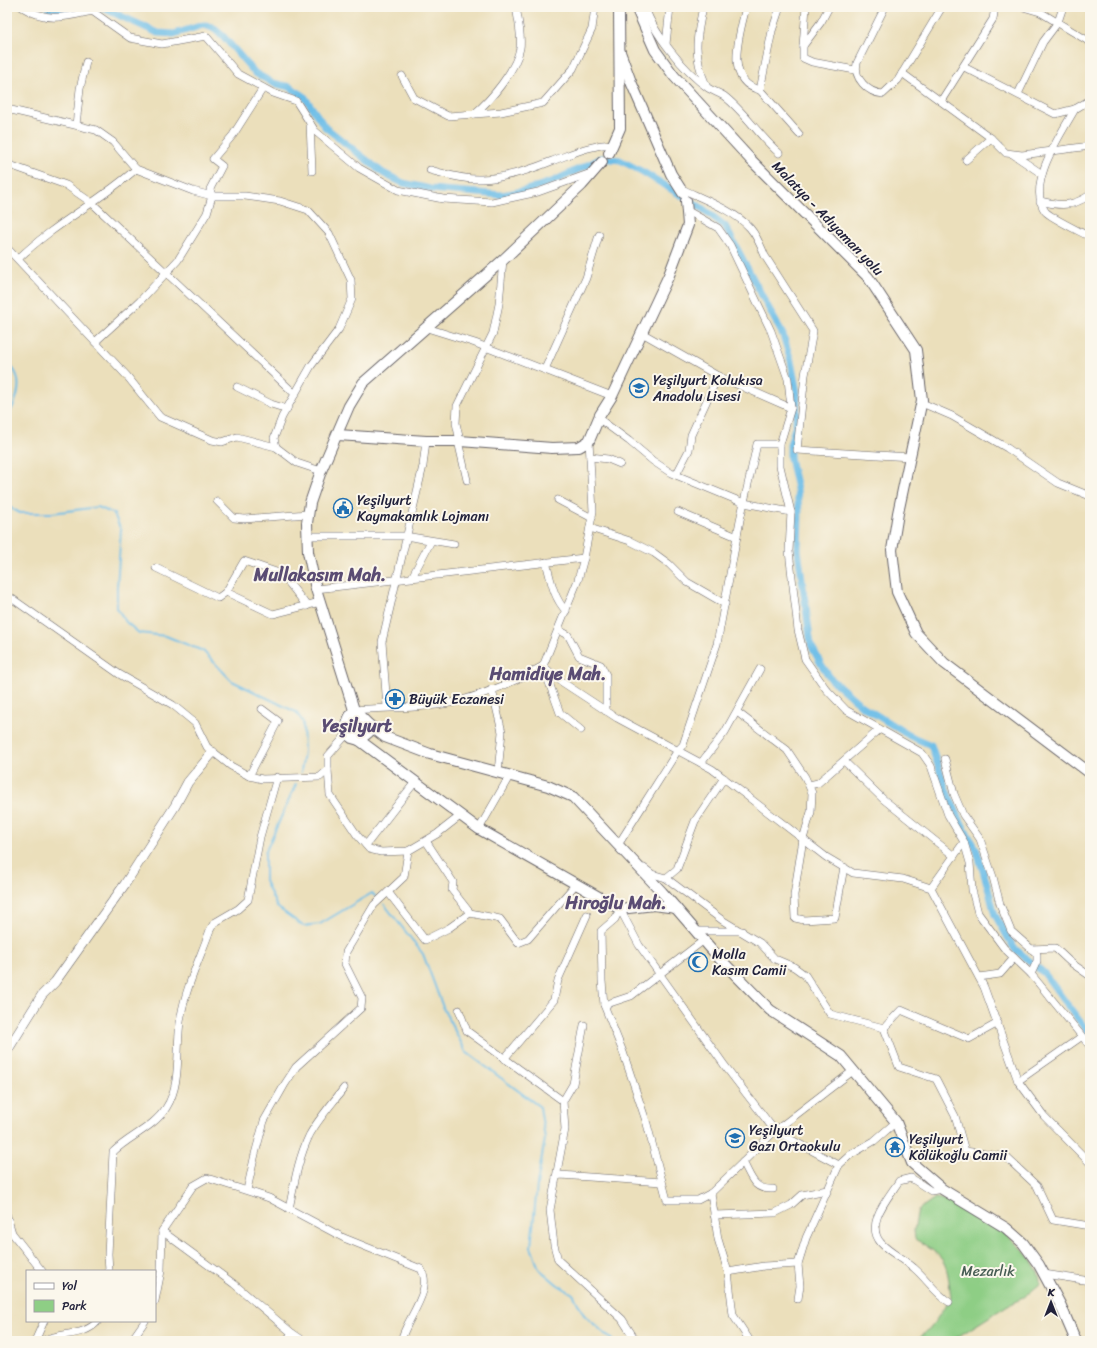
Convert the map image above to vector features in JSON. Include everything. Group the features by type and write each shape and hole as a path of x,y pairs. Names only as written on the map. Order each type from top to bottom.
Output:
{"main road":[{"path":"611,149 620,128 619,7"},
{"name":"Malatya - Adıyaman yolu","path":"636,7 655,50 674,76 751,160 868,277 916,350 922,403 892,550 897,592 916,633 944,662 1090,773"},
{"path":"338,435 426,441 459,441 552,448 579,447 589,441 598,418 612,396 642,333 688,225 685,199 671,174 631,82 620,52"},
{"path":"602,162 582,185 503,260 363,383 349,406 338,435 321,471 310,503 307,536 308,552 316,589 354,710 369,725 385,737 510,776 548,786 573,797 770,1010 841,1056 854,1070 896,1122 912,1163 942,1189 1006,1228 1023,1243 1044,1274 1076,1341"},
{"path":"354,710 348,718 346,726 347,734 352,738 360,740 478,829 620,909 654,905 676,908"},
{"path":"360,740 369,732 369,725"}],"street":[{"path":"22,7 31,12 58,19 92,11 130,38 162,44 206,36 238,74 273,94 296,101 315,131 359,168 398,190 443,200 492,202 538,192 594,171"},
{"path":"474,114 490,100 502,83 510,71 520,48 516,7"},
{"path":"402,76 414,98 448,116 501,112 543,103 573,69 592,30 595,7"},
{"path":"644,7 666,44 684,68 707,87 723,96 751,122 766,142 779,153"},
{"path":"666,44 670,7"},
{"path":"703,7 697,36 698,67 707,87"},
{"path":"746,7 736,60 743,81 752,88 760,90 799,134"},
{"path":"760,90 772,31 780,7"},
{"path":"806,7 804,16 803,58 812,62 855,70"},
{"path":"803,46 821,22 829,7"},
{"path":"885,7 857,63 855,70 861,83 872,91 883,94 898,80 942,7"},
{"path":"941,102 993,18 995,7"},
{"path":"1023,7 1040,12 1090,42"},
{"path":"1018,94 1043,42 1058,22 1064,9 1063,7"},
{"path":"76,125 80,88 86,62"},
{"path":"964,67 1055,114 1075,109 1090,100"},
{"path":"902,73 991,138 1006,153 1022,155 1090,146"},
{"path":"95,342 140,301 178,260 207,213 212,196 210,190 222,166 213,159 233,135 263,88"},
{"path":"7,109 96,130 113,142 136,169 193,191 212,196 245,196 280,201 308,210 328,233 351,280 352,299 339,329 311,366 287,409 274,438 276,447"},
{"path":"1075,109 1052,151 1042,174 1040,201 1046,212 1090,237"},
{"path":"310,123 312,171"},
{"path":"966,160 991,138"},
{"path":"430,170 462,178 481,179 504,176 537,167 588,146 611,149 602,162"},
{"path":"1012,153 1042,174"},
{"path":"7,164 66,185 92,203 165,274 295,394"},
{"path":"18,259 49,231 115,188 136,169"},
{"path":"1040,201 1054,204 1072,205 1090,195"},
{"path":"685,199 718,228 730,245 771,331 788,379 791,408 780,444 780,466 790,512 789,551 798,630 805,658 826,689 846,710 922,753 931,766 948,815 964,842 970,863 972,890 978,913 996,938 1014,958 1032,971 1081,1037 1090,1046"},
{"path":"685,199 739,218 750,228 760,243 765,256 813,331 805,376 797,450 910,457"},
{"path":"545,369 586,278 599,235"},
{"path":"7,248 127,376 160,417 212,440 222,442 237,437 276,447 297,463 321,471"},
{"path":"468,480 456,423 457,406 487,348 493,333 499,304 503,260"},
{"path":"427,328 545,369 612,396"},
{"path":"642,333 718,376 791,408"},
{"path":"676,475 689,450 691,435 718,376"},
{"path":"237,387 271,404 287,409"},
{"path":"922,403 952,416 1007,448 1058,483 1090,496"},
{"path":"598,418 653,461 676,475 744,503 790,512"},
{"path":"387,707 382,642 405,536 423,466 426,441"},
{"path":"354,710 455,702 514,682 543,666 559,630 584,558 592,518 593,488 589,441"},
{"path":"618,845 678,750 683,745 717,644 737,537 757,444 780,444"},
{"path":"590,457 608,459 620,464"},
{"path":"558,500 592,518"},
{"path":"217,501 234,518 244,519 308,514"},
{"path":"678,512 737,537"},
{"path":"590,528 630,541 654,553 669,564 687,582 724,604"},
{"path":"307,536 405,536 454,544"},
{"path":"412,577 431,540"},
{"path":"316,589 584,558"},
{"path":"156,568 218,598 226,592 244,561 282,574 307,606"},
{"path":"546,562 555,595 558,602 566,611"},
{"path":"226,592 272,614 320,602"},
{"path":"7,594 119,674 173,704 194,723 207,747 249,776 262,779 277,777 320,777 328,770"},
{"path":"559,630 568,635 579,656 601,665 606,674 606,711"},
{"path":"543,666 562,682 606,711 701,763 724,778 826,857 854,873 903,879 931,888 979,978 998,1023 1018,1081 1044,1116 1090,1164"},
{"path":"543,666 560,713 582,730"},
{"path":"701,763 725,732 760,669"},
{"path":"492,689 502,732 498,772"},
{"path":"249,776 278,721 262,709"},
{"path":"737,712 787,750 809,785 812,793 811,812 803,839 794,895 795,918 804,920 835,918 844,867"},
{"path":"809,785 818,783 880,729"},
{"path":"347,734 328,756 330,795 357,834 369,848 380,852 408,851 426,841 460,816"},
{"path":"7,1051 42,995 55,982 125,884 176,806 188,782 213,752"},
{"path":"945,759 954,794 962,815 980,839 1000,904 1011,931 1037,954 1037,961 1032,971"},
{"path":"844,761 883,799 954,856"},
{"path":"478,829 510,776"},
{"path":"109,1270 108,1254 112,1152 123,1142 155,1121 166,1107 175,1084 181,1016 185,998 210,930 214,923 238,909 248,900 260,837 277,777"},
{"path":"666,878 677,869 695,821 724,778"},
{"path":"366,845 415,782"},
{"path":"426,841 453,882 452,890 470,913 500,919 518,943 528,939 575,885"},
{"path":"931,888 964,842"},
{"path":"247,1190 264,1121 285,1084 296,1067 361,1008 362,998 345,964 346,952 374,905 404,877 408,851"},
{"path":"629,856 652,874 666,878 698,903 760,943 775,959 794,966 805,975 830,1014 884,1028"},
{"path":"388,892 425,940 449,928 470,913"},
{"path":"620,909 639,945 725,1066 775,1131 839,1165"},
{"path":"620,909 615,919 602,931 602,981 604,1004 647,1124 667,1200 698,1200 711,1193 775,1131 854,1070"},
{"path":"504,1059 554,1000 558,980 587,916"},
{"path":"719,932 729,923"},
{"path":"696,931 742,931"},
{"path":"604,1004 631,996 704,940"},
{"path":"1031,949 1055,948 1070,962 1090,976"},
{"path":"979,978 1000,974 1014,958"},
{"path":"459,1010 467,1031 563,1100"},
{"path":"884,1028 901,1010 969,1039 998,1023"},
{"path":"584,1025 573,1084 563,1100 565,1129 550,1210 552,1232 558,1260 622,1320 636,1341"},
{"path":"884,1028 899,1067 936,1079 955,1116 965,1151 1006,1157 1037,1186 1053,1220 1090,1226"},
{"path":"1018,1081 1081,1037"},
{"path":"289,1209 298,1169 309,1137 323,1115 344,1088"},
{"path":"798,1299 800,1286 798,1264 806,1238 839,1165 850,1155 874,1141 896,1122"},
{"path":"743,1162 757,1186 762,1190 773,1189"},
{"path":"556,1177 560,1175 662,1182"},
{"path":"156,1296 161,1271 162,1231 193,1186 207,1178 269,1198 344,1238 421,1269 424,1274 425,1288 418,1305 406,1326 401,1341"},
{"path":"942,1189 931,1191 911,1178 899,1180 878,1215 875,1232 882,1243 924,1277 942,1297 949,1302"},
{"path":"714,1215 775,1213 791,1206 802,1195 827,1190"},
{"path":"711,1193 718,1239 728,1272 733,1315 750,1341"},
{"path":"7,1216 12,1233 41,1270"},
{"path":"162,1231 234,1284 292,1333 304,1341"},
{"path":"728,1272 764,1266 798,1264"},
{"path":"1044,1274 1090,1281"},
{"path":"35,1341 44,1322"},
{"path":"42,1341 49,1337 90,1329 97,1322"},
{"path":"131,1341 144,1322"},
{"path":"286,1341 292,1333"}],"green space":[{"name":"Mezarlık","path":"935,1198 948,1201 982,1218 1016,1243 1029,1257 1037,1271 1040,1284 1023,1298 1008,1305 951,1341 921,1341 920,1337 933,1324 951,1298 948,1276 944,1262 934,1251 915,1239 914,1230 918,1210"}],"waterway":[{"path":"48,7 63,11 90,7"},
{"path":"101,7 158,33 174,34 203,25 212,27 223,36 255,73 273,83 290,87 304,96 325,127 383,173 403,183 430,189 502,195 523,191 554,181 602,158 620,160 643,172 702,208 725,226 783,335 791,361 797,393 796,424 790,445 790,458 797,489 799,512 798,550 811,645 831,679 862,706 910,736 931,745 947,792 965,830 976,848 995,915 1014,948 1044,973 1090,1035"},
{"path":"7,363 17,375 18,382 17,396 7,417"},
{"path":"7,506 20,513 52,513 98,507 114,514 121,530 117,608 126,622 139,633 166,636 203,651 232,681 296,712 303,722 304,752 301,772"},
{"path":"296,784 265,853 265,881 277,907 303,926 320,924 372,893 375,896"},
{"path":"384,904 423,954 444,1010 466,1052 540,1107 545,1139 537,1185 531,1247 539,1269 558,1285 573,1294 584,1315 613,1341"}],"place":[{"name":"Yeşilyurt Kolukısa Anadolu Lisesi","path":"639,388"},
{"name":"Yeşilyurt Kaymakamlık Lojmanı","path":"343,508"},
{"name":"Büyük Eczanesi","path":"395,699"},
{"name":"Molla Kasım Camii","path":"698,962"},
{"name":"Yeşilyurt Gazı Ortaokulu","path":"735,1138"},
{"name":"Yeşilyurt Kölükoğlu Camii","path":"895,1147"}],"district":[{"name":"Mullakasım Mah.","path":"320,575"},
{"name":"Hamidiye Mah.","path":"548,674"},
{"name":"Yeşilyurt","path":"357,726"},
{"name":"Hıroğlu Mah.","path":"616,903"}]}
